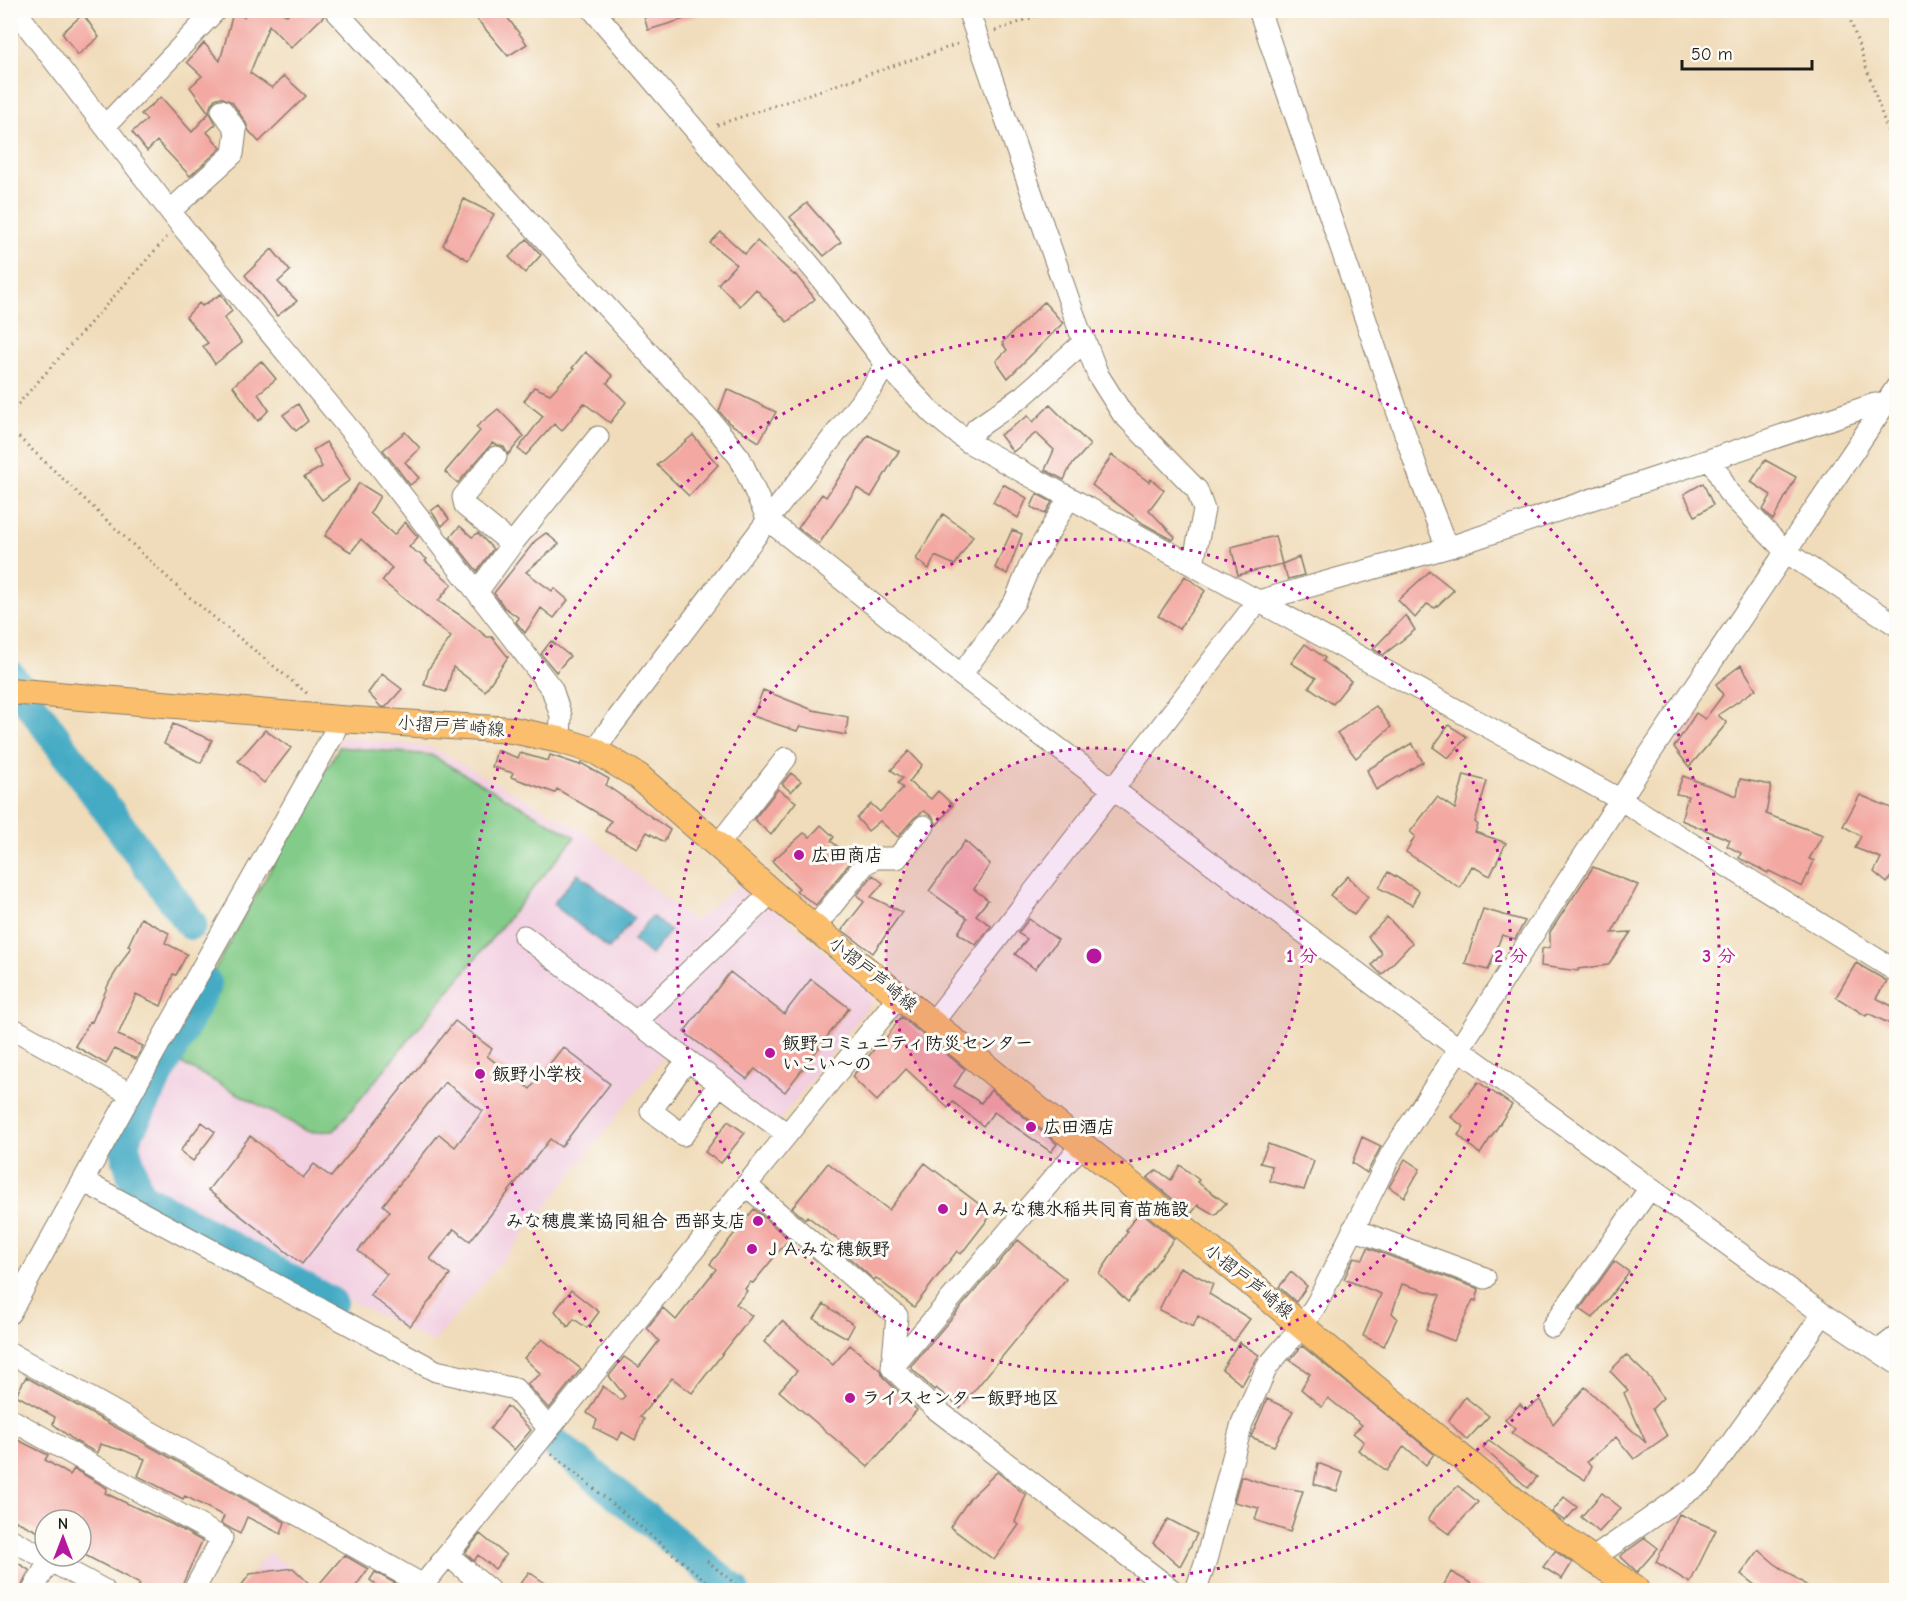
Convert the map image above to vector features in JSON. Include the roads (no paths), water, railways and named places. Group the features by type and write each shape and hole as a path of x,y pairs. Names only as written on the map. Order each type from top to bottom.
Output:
{"main road":[{"name":"小摺戸芦崎線","path":"10,691 339,719 512,730 560,740 595,751 638,776 814,927 1303,1325 1391,1401 1552,1531 1637,1590"}],"street":[{"path":"15,10 175,217 370,454 552,689 561,716 560,740"},
{"path":"105,126 216,10"},
{"path":"335,10 710,420 740,458 768,520 962,675 1459,1050 1823,1314 1896,1363"},
{"path":"593,10 815,272 886,364 933,414 968,442 1621,800 1896,971"},
{"path":"968,10 1080,332 1098,375 1122,413 1197,490 1204,510 1193,564"},
{"path":"1259,10 1422,483 1442,535 1450,547"},
{"path":"175,217 233,154 236,130 222,110"},
{"path":"968,442 977,428 1023,396 1085,341"},
{"path":"595,751 768,520 873,386 886,364"},
{"path":"933,1022 1258,601 1450,547 1712,460 1891,397"},
{"path":"1196,1590 1242,1423 1267,1367 1303,1325 1317,1303 1391,1154 1655,746 1891,397"},
{"path":"477,592 512,544 598,437"},
{"path":"496,457 463,497 465,506 512,544"},
{"path":"1712,460 1728,492 1786,552 1896,625"},
{"path":"962,675 1015,602 1030,565 1069,498"},
{"path":"10,1313 333,735 339,719"},
{"path":"718,845 786,758"},
{"path":"814,927 865,864 876,858 897,858 924,826"},
{"path":"636,1022 772,892"},
{"path":"525,936 787,1134"},
{"path":"10,1353 421,1588 899,996"},
{"path":"10,1027 131,1094"},
{"path":"687,1060 651,1111 683,1135 719,1084"},
{"path":"892,1368 1081,1146"},
{"path":"83,1181 436,1371 515,1389 544,1436"},
{"path":"746,1185 897,1316 892,1368"},
{"path":"1552,1327 1650,1188"},
{"path":"1353,1229 1485,1278"},
{"path":"1592,1559 1705,1480 1823,1314"},
{"path":"1879,1350 1896,1337"},
{"path":"892,1368 933,1407 1172,1590"},
{"path":"10,1419 222,1538 194,1590"},
{"path":"10,1539 33,1552"},
{"path":"448,1555 489,1590"},
{"path":"33,1590 45,1568"},
{"path":"62,1568 104,1590"}],"water":[{"path":"578,873 634,918 609,949 553,904"},
{"path":"652,916 670,931 651,955 633,940"}],"waterway":[{"path":"10,676 191,924"},
{"path":"206,984 123,1142 138,1195 331,1303"},
{"path":"557,1445 734,1590"}],"place":[{"name":"広田商店","path":"799,855"},
{"name":"飯野コミュニティ防災センター いこい～の","path":"770,1053"},
{"name":"飯野小学校","path":"480,1074"},
{"name":"広田酒店","path":"1031,1127"},
{"name":"ＪＡみな穂水稲共同育苗施設","path":"943,1209"},
{"name":"みな穂農業協同組合 西部支店","path":"758,1221"},
{"name":"ＪＡみな穂飯野","path":"752,1249"},
{"name":"ライスセンター飯野地区","path":"850,1398"}]}
